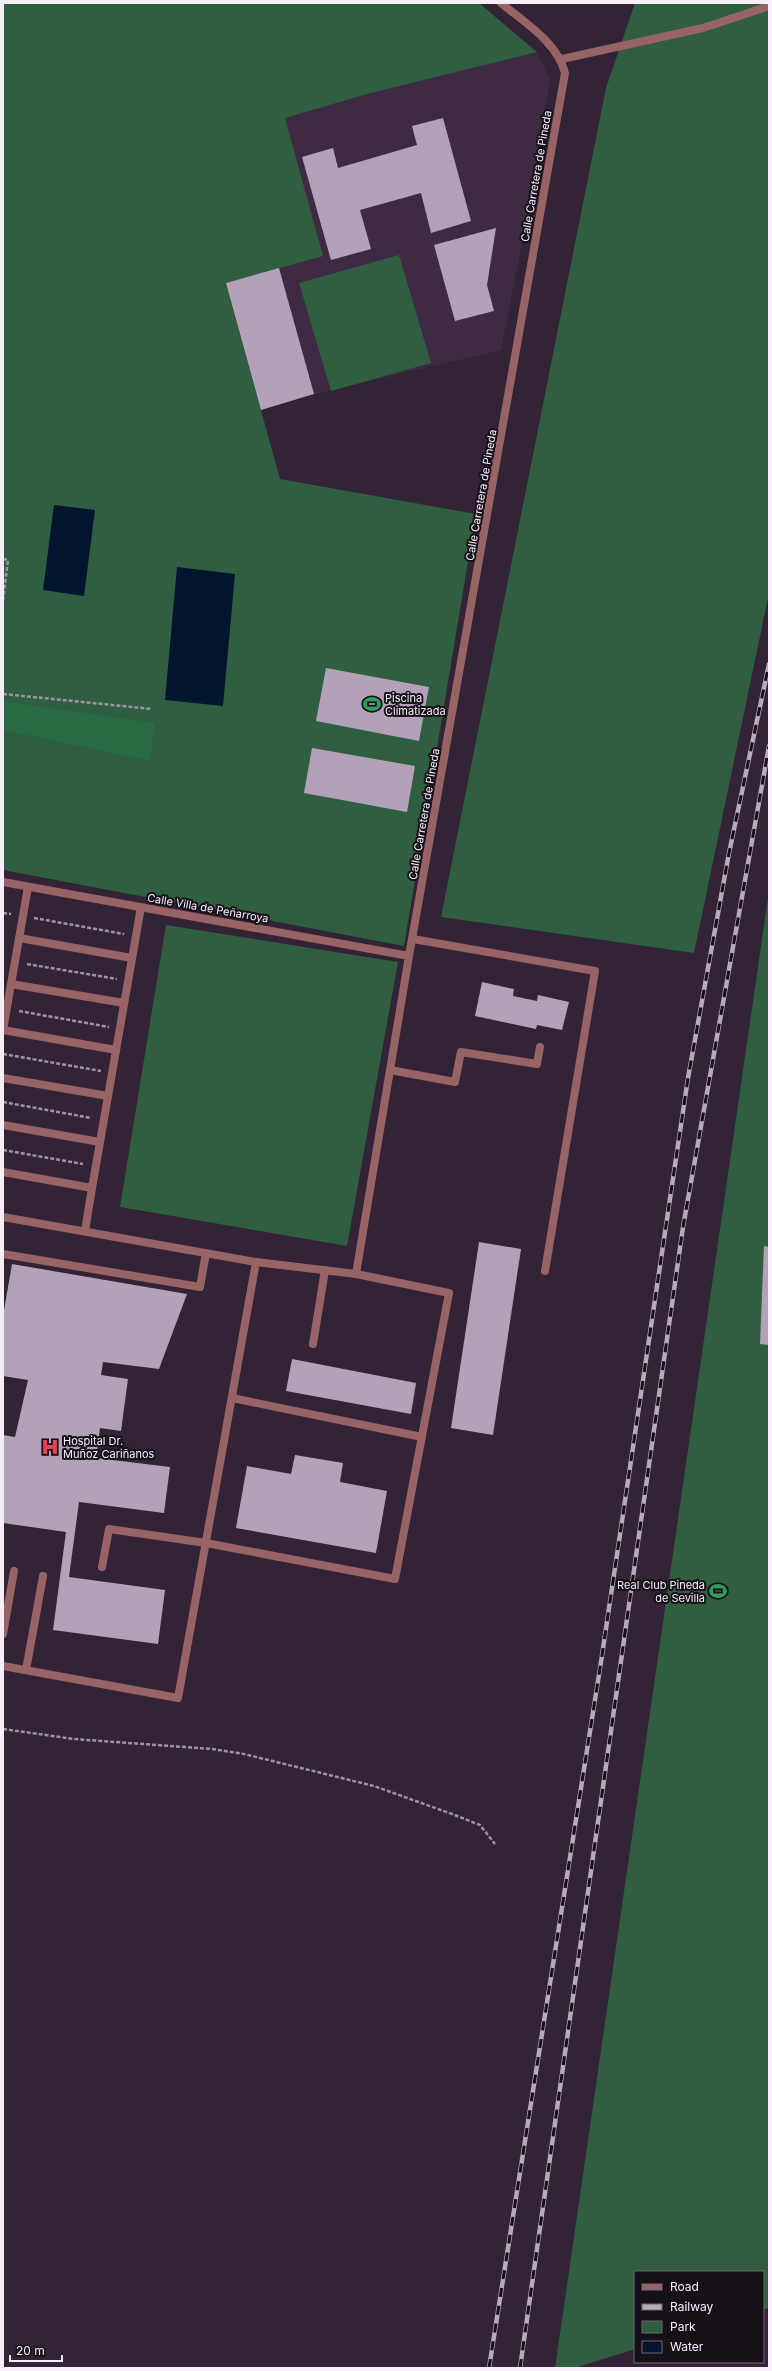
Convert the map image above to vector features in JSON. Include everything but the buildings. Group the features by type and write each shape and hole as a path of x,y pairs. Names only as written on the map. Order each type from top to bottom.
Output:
{"street":[{"path":"501,3 538,34 562,59 703,28 769,6"},
{"name":"Calle Carretera de Pineda","path":"356,1274 409,956 565,72 562,59"},
{"name":"Calle Villa de Peñarroya","path":"3,882 409,956"},
{"path":"28,886 3,1030 116,1050"},
{"path":"85,1231 141,907"},
{"path":"413,936 594,971 545,1271"},
{"path":"19,938 132,958"},
{"path":"11,984 124,1003"},
{"path":"390,1070 455,1082 461,1052 537,1064 540,1046"},
{"path":"3,1078 108,1096"},
{"path":"3,1125 100,1142"},
{"path":"3,1172 92,1188"},
{"path":"3,1216 256,1262 356,1274 449,1293 395,1579 206,1543 109,1529 102,1567"},
{"path":"3,1254 200,1287 206,1253"},
{"path":"3,1666 178,1698 256,1262"},
{"path":"313,1344 324,1270"},
{"path":"232,1398 422,1437"},
{"path":"3,1632 14,1571"},
{"path":"26,1670 43,1576"}],"path":[{"path":"3,559 8,560 3,600"},
{"path":"3,694 152,709"},
{"path":"3,913 136,936"},
{"path":"15,962 128,982"},
{"path":"7,1009 120,1028"},
{"path":"3,1054 112,1073"},
{"path":"3,1102 104,1120"},
{"path":"3,1150 96,1166"},
{"path":"3,1729 74,1739 212,1749 244,1754 374,1786 445,1811 480,1825 495,1844"}],"shaded area":[{"path":"537,52 550,80 528,212 501,350 314,394 261,410 226,283 285,118 371,93"}],"green space":[{"path":"3,3 479,3 537,52 371,93 285,118 323,256 226,283 280,479 476,514 404,946 3,870"},
{"path":"635,3 769,3 769,593 694,953 441,917 606,88"},
{"path":"399,255 431,363 331,391 299,283"},
{"path":"3,701 155,723 150,761 3,730"},
{"name":"Real Club Pineda de Sevilla","path":"769,891 769,2308 764,2310 764,2271 634,2271 634,2349 575,2368 555,2368"},
{"path":"166,925 398,962 347,1246 120,1207"}],"water":[{"path":"54,505 95,510 84,596 43,590"},
{"path":"177,567 235,574 223,706 165,700"}],"railway":[{"path":"489,2368 601,1662 688,1078 729,853 769,664"},
{"path":"520,2368 683,1227 769,746"}],"place":[{"name":"Piscina Climatizada","path":"372,704"},
{"name":"Hospital Dr. Muñoz Cariñanos","path":"50,1447"},
{"name":"Real Club Pineda de Sevilla","path":"718,1591"}]}
